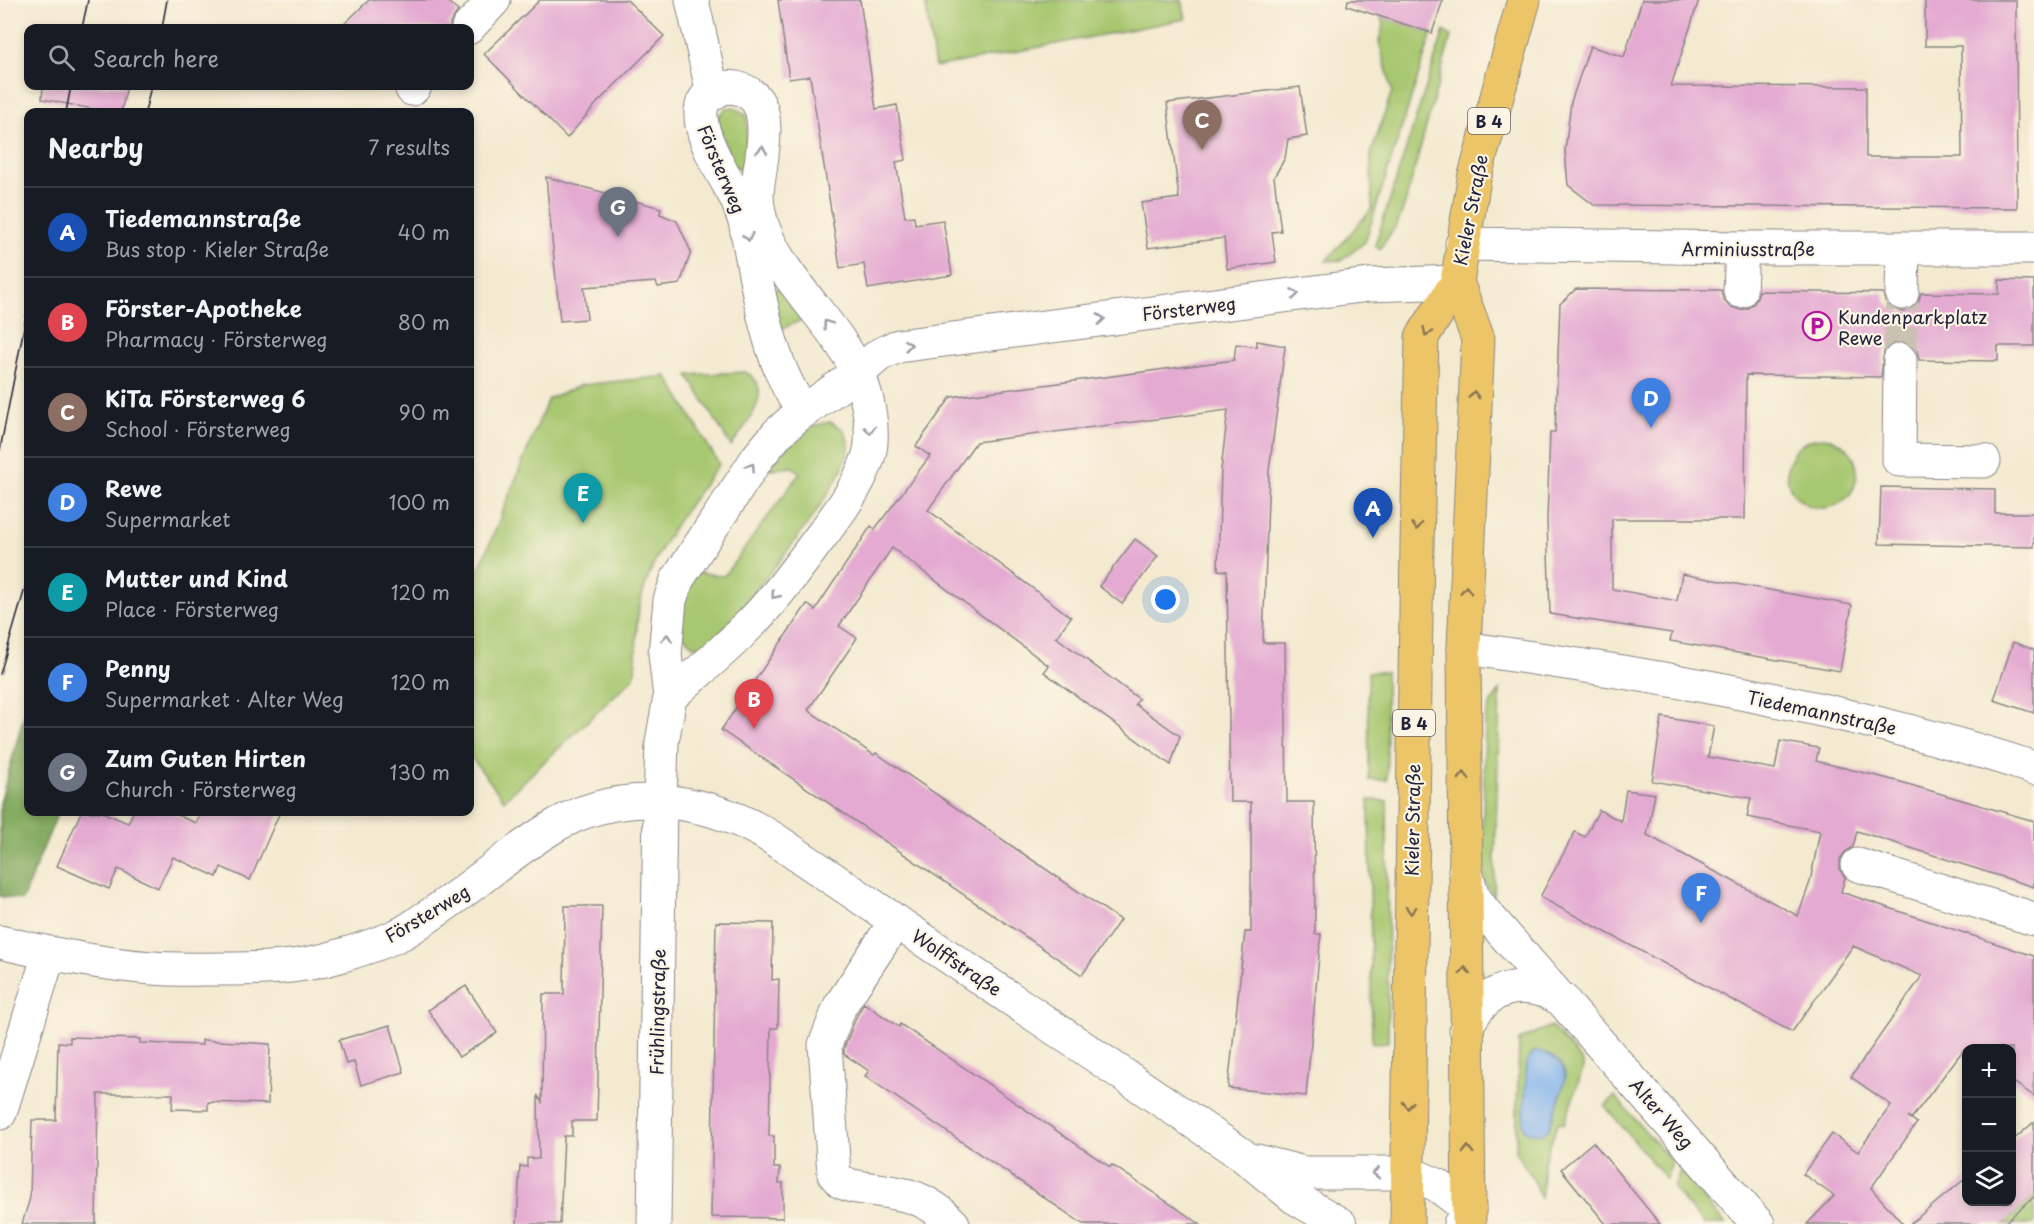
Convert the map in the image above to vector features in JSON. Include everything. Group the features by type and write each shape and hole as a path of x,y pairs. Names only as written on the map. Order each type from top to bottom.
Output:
{"main road":[{"name":"Kieler Straße","path":"1407,1224 1416,569 1422,337 1457,282 1462,244 1490,119 1524,0"},
{"name":"Kieler Straße","path":"1457,282 1478,339 1464,648 1466,1219"}],"street":[{"path":"472,24 494,0"},
{"path":"692,0 712,93"},
{"name":"Försterweg","path":"669,697 744,630 841,511 869,456 868,406 858,373 829,326 786,273 762,221 757,195 764,145 760,105 753,95 741,89 725,88 712,93 705,102 700,115 703,133 737,200 745,221 775,356 786,383 803,411"},
{"name":"Arminiusstraße","path":"1462,244 1742,248 2034,248"},
{"path":"1740,291 1742,248"},
{"path":"1902,293 1903,248"},
{"name":"Försterweg","path":"0,942 49,954 154,969 272,969 334,958 397,936 462,895 547,830 570,818 614,805 660,801 662,742 669,697 665,654 670,600 677,580 758,457 778,433 803,411 858,373 879,355 898,346 1369,285 1457,282"},
{"path":"1900,360 1899,460 1984,461"},
{"name":"Tiedemannstraße","path":"1464,648 1596,668 1852,716 1950,740 2034,768"},
{"name":"Wolffstraße","path":"660,801 706,807 752,825 1241,1154 1294,1197 1340,1224"},
{"name":"Frühlingstraße","path":"654,1224 660,801"},
{"path":"1858,865 2034,919"},
{"name":"Alter Weg","path":"1465,870 1473,896 1482,909 1566,1002 1758,1224"},
{"path":"896,921 840,1006 825,1045 834,1174 841,1182 852,1186 921,1199 937,1207 953,1224"},
{"path":"0,1113 49,954"},
{"name":"Alter Weg","path":"1466,1029 1479,1005 1489,996 1507,989 1528,987 1541,990 1566,1002"},
{"name":"Wolffstraße","path":"1241,1154 1304,1173 1409,1173 1437,1185 1466,1219"}],"green space":[{"path":"925,0 1182,0 1186,19 935,67"},
{"path":"1380,16 1432,33 1365,242 1342,260 1326,261 1372,209 1371,154 1392,91 1379,41 1384,24"},
{"path":"1444,31 1451,36 1405,204 1398,223 1380,249 1375,245"},
{"path":"734,107 747,116 746,168 743,171 732,164 717,118 726,108"},
{"path":"774,289 783,290 802,320 779,330"},
{"path":"745,372 754,379 759,388 759,398 756,408 731,446 688,375"},
{"path":"667,376 719,464 671,532 652,568 639,608 634,677 504,800 474,761 474,582 548,399 582,385"},
{"path":"830,422 844,430 849,447 844,465 831,488 793,544 717,637 706,646 693,646 681,633 683,604 695,572 724,576 800,473 793,467 769,469 795,439 811,428"},
{"path":"1822,438 1835,441 1847,448 1854,460 1857,473 1854,486 1847,498 1835,505 1822,508 1809,505 1797,498 1790,486 1787,473 1790,460 1797,448 1809,441"},
{"path":"1368,672 1386,672 1387,780 1369,780"},
{"path":"1500,690 1494,897 1485,882 1482,864 1485,718"},
{"path":"24,715 24,816 56,816 22,900 0,896 0,804"},
{"path":"1369,800 1387,801 1388,1042 1372,1043"},
{"path":"1551,1026 1583,1062 1583,1069 1564,1124 1558,1122 1544,1162 1541,1199 1532,1177 1516,1152 1519,1040","holes":["1527,1061 1565,1078 1542,1134 1524,1130"]},
{"path":"1615,1096 1672,1162 1666,1179 1605,1106"},
{"path":"1680,1171 1725,1224 1703,1224 1673,1188"},
{"path":"2034,1197 2034,1224 2003,1224"}],"water":[{"path":"1535,1051 1545,1053 1559,1062 1565,1077 1549,1129 1542,1134 1527,1132 1523,1125 1527,1061"}],"building":[{"path":"369,0 446,0 458,11 450,24 344,24"},
{"path":"540,0 627,0 664,36 597,103 567,138 484,54"},
{"path":"778,0 860,0 876,109 897,105 906,160 896,162 905,217 914,216 915,224 943,220 952,275 868,289 864,264 840,268 810,76 789,79"},
{"path":"1348,0 1443,0 1432,33 1347,6"},
{"path":"1642,0 1699,0 1671,86 1866,87 1866,157 1962,157 1961,46 1925,46 1925,0 2016,0 2017,208 1594,205 1568,185 1565,151 1571,102 1590,46 1624,57"},
{"path":"1300,87 1307,136 1288,139 1285,158 1274,177 1281,231 1272,232 1276,262 1227,269 1224,238 1148,248 1141,203 1179,198 1167,103"},
{"path":"43,90 126,90 122,108 88,108 42,99"},
{"path":"546,177 661,208 660,214 677,221 691,252 680,284 658,287 656,282 584,287 587,319 560,321"},
{"path":"1999,280 2034,281 2034,346 1998,346 1998,361 1919,360 1917,351 1910,344 1900,341 1890,344 1884,351 1881,377 1746,375 1745,519 1612,519 1612,589 1677,601 1682,574 1852,605 1840,671 1670,641 1672,633 1550,614 1547,520 1550,432 1555,432 1560,304 1576,289 1721,290 1723,299 1729,306 1740,310 1748,308 1755,302 1759,291 1883,293 1885,301 1892,309 1902,312 1910,310 1918,303 1921,293 1999,294"},
{"path":"1257,341 1285,346 1269,471 1263,643 1285,643 1287,802 1314,802 1315,934 1321,934 1306,1096 1228,1088 1245,932 1251,932 1251,802 1230,802 1227,571 1218,570 1221,470 1228,410 976,442 928,510 1071,617 1056,637 1139,699 1135,704 1180,736 1171,765 1044,672 1049,666 892,548 839,626 857,638 808,710 874,755 876,753 1120,920 1082,975 721,730 807,604 815,610 871,526 875,529 930,456 916,446 951,397 1234,360 1236,344 1257,347"},
{"path":"1881,487 1995,489 1995,513 2034,513 2034,547 1879,544"},
{"path":"1135,539 1158,556 1122,604 1099,586"},
{"path":"2013,642 2034,650 2034,713 1994,700"},
{"path":"1662,717 1714,726 1708,757 1775,769 1780,741 1819,748 1816,761 1897,781 2034,821 2034,887 1857,831 1853,847 1840,859 1840,870 1845,878 1841,892 2034,956 2034,1096 2016,1084 2016,1044 1962,1044 1962,1052 1911,1119 1917,1123 1871,1188 1903,1224 1807,1224 1834,1196 1803,1174 1832,1134 1858,1152 1891,1105 1851,1077 1922,976 1853,946 1792,1032 1540,897 1575,832 1585,837 1599,810 1621,821 1626,790 1655,794 1647,835 1798,916 1810,882 1820,831 1747,817 1751,798 1652,781"},
{"path":"79,816 111,816 128,823 131,816 179,816 196,823 200,816 278,816 250,880 221,867 217,877 173,857 158,888 118,869 109,889 57,866"},
{"path":"565,906 602,906 597,1121 572,1121 572,1136 564,1136 560,1224 517,1224 520,1166 527,1167 527,1158 539,1159 538,1096 542,1102 543,994 564,994"},
{"path":"716,922 773,923 772,980 779,979 778,1028 771,1028 769,1136 774,1136 774,1168 780,1168 779,1183 783,1183 783,1218 711,1217"},
{"path":"466,986 497,1033 459,1057 428,1010"},
{"path":"864,1003 899,1027 900,1024 1110,1167 1112,1165 1200,1224 1083,1224 865,1076 869,1071 844,1054 844,1048"},
{"path":"390,1025 404,1072 361,1085 354,1062 346,1064 339,1040"},
{"path":"70,1037 140,1039 140,1043 202,1045 202,1040 270,1044 268,1104 208,1102 208,1110 172,1109 173,1094 98,1094 96,1224 22,1224 30,1198 32,1120 56,1120 58,1042 70,1043"},
{"path":"2034,1122 2034,1197 2003,1224 1910,1224 1962,1181 1962,1206 2016,1206 2016,1138"},
{"path":"1593,1142 1660,1224 1606,1224 1561,1169"}],"tunnel":[{"path":"1900,360 1902,293"}],"tram line":[{"path":"83,24 88,0"},
{"path":"163,24 167,0"},
{"path":"67,108 70,90"},
{"path":"146,108 150,90"},
{"path":"0,450 24,327"},
{"path":"0,674 24,592"}],"place":[{"name":"KiTa Försterweg 6","path":"1202,150"},
{"name":"Zum Guten Hirten","path":"618,237"},
{"name":"Kundenparkplatz Rewe","path":"1817,326"},
{"name":"Rewe","path":"1651,428"},
{"name":"Mutter und Kind","path":"583,523"},
{"name":"Tiedemannstraße","path":"1373,538"},
{"name":"Förster-Apotheke","path":"754,729"},
{"name":"Penny","path":"1701,923"}]}
